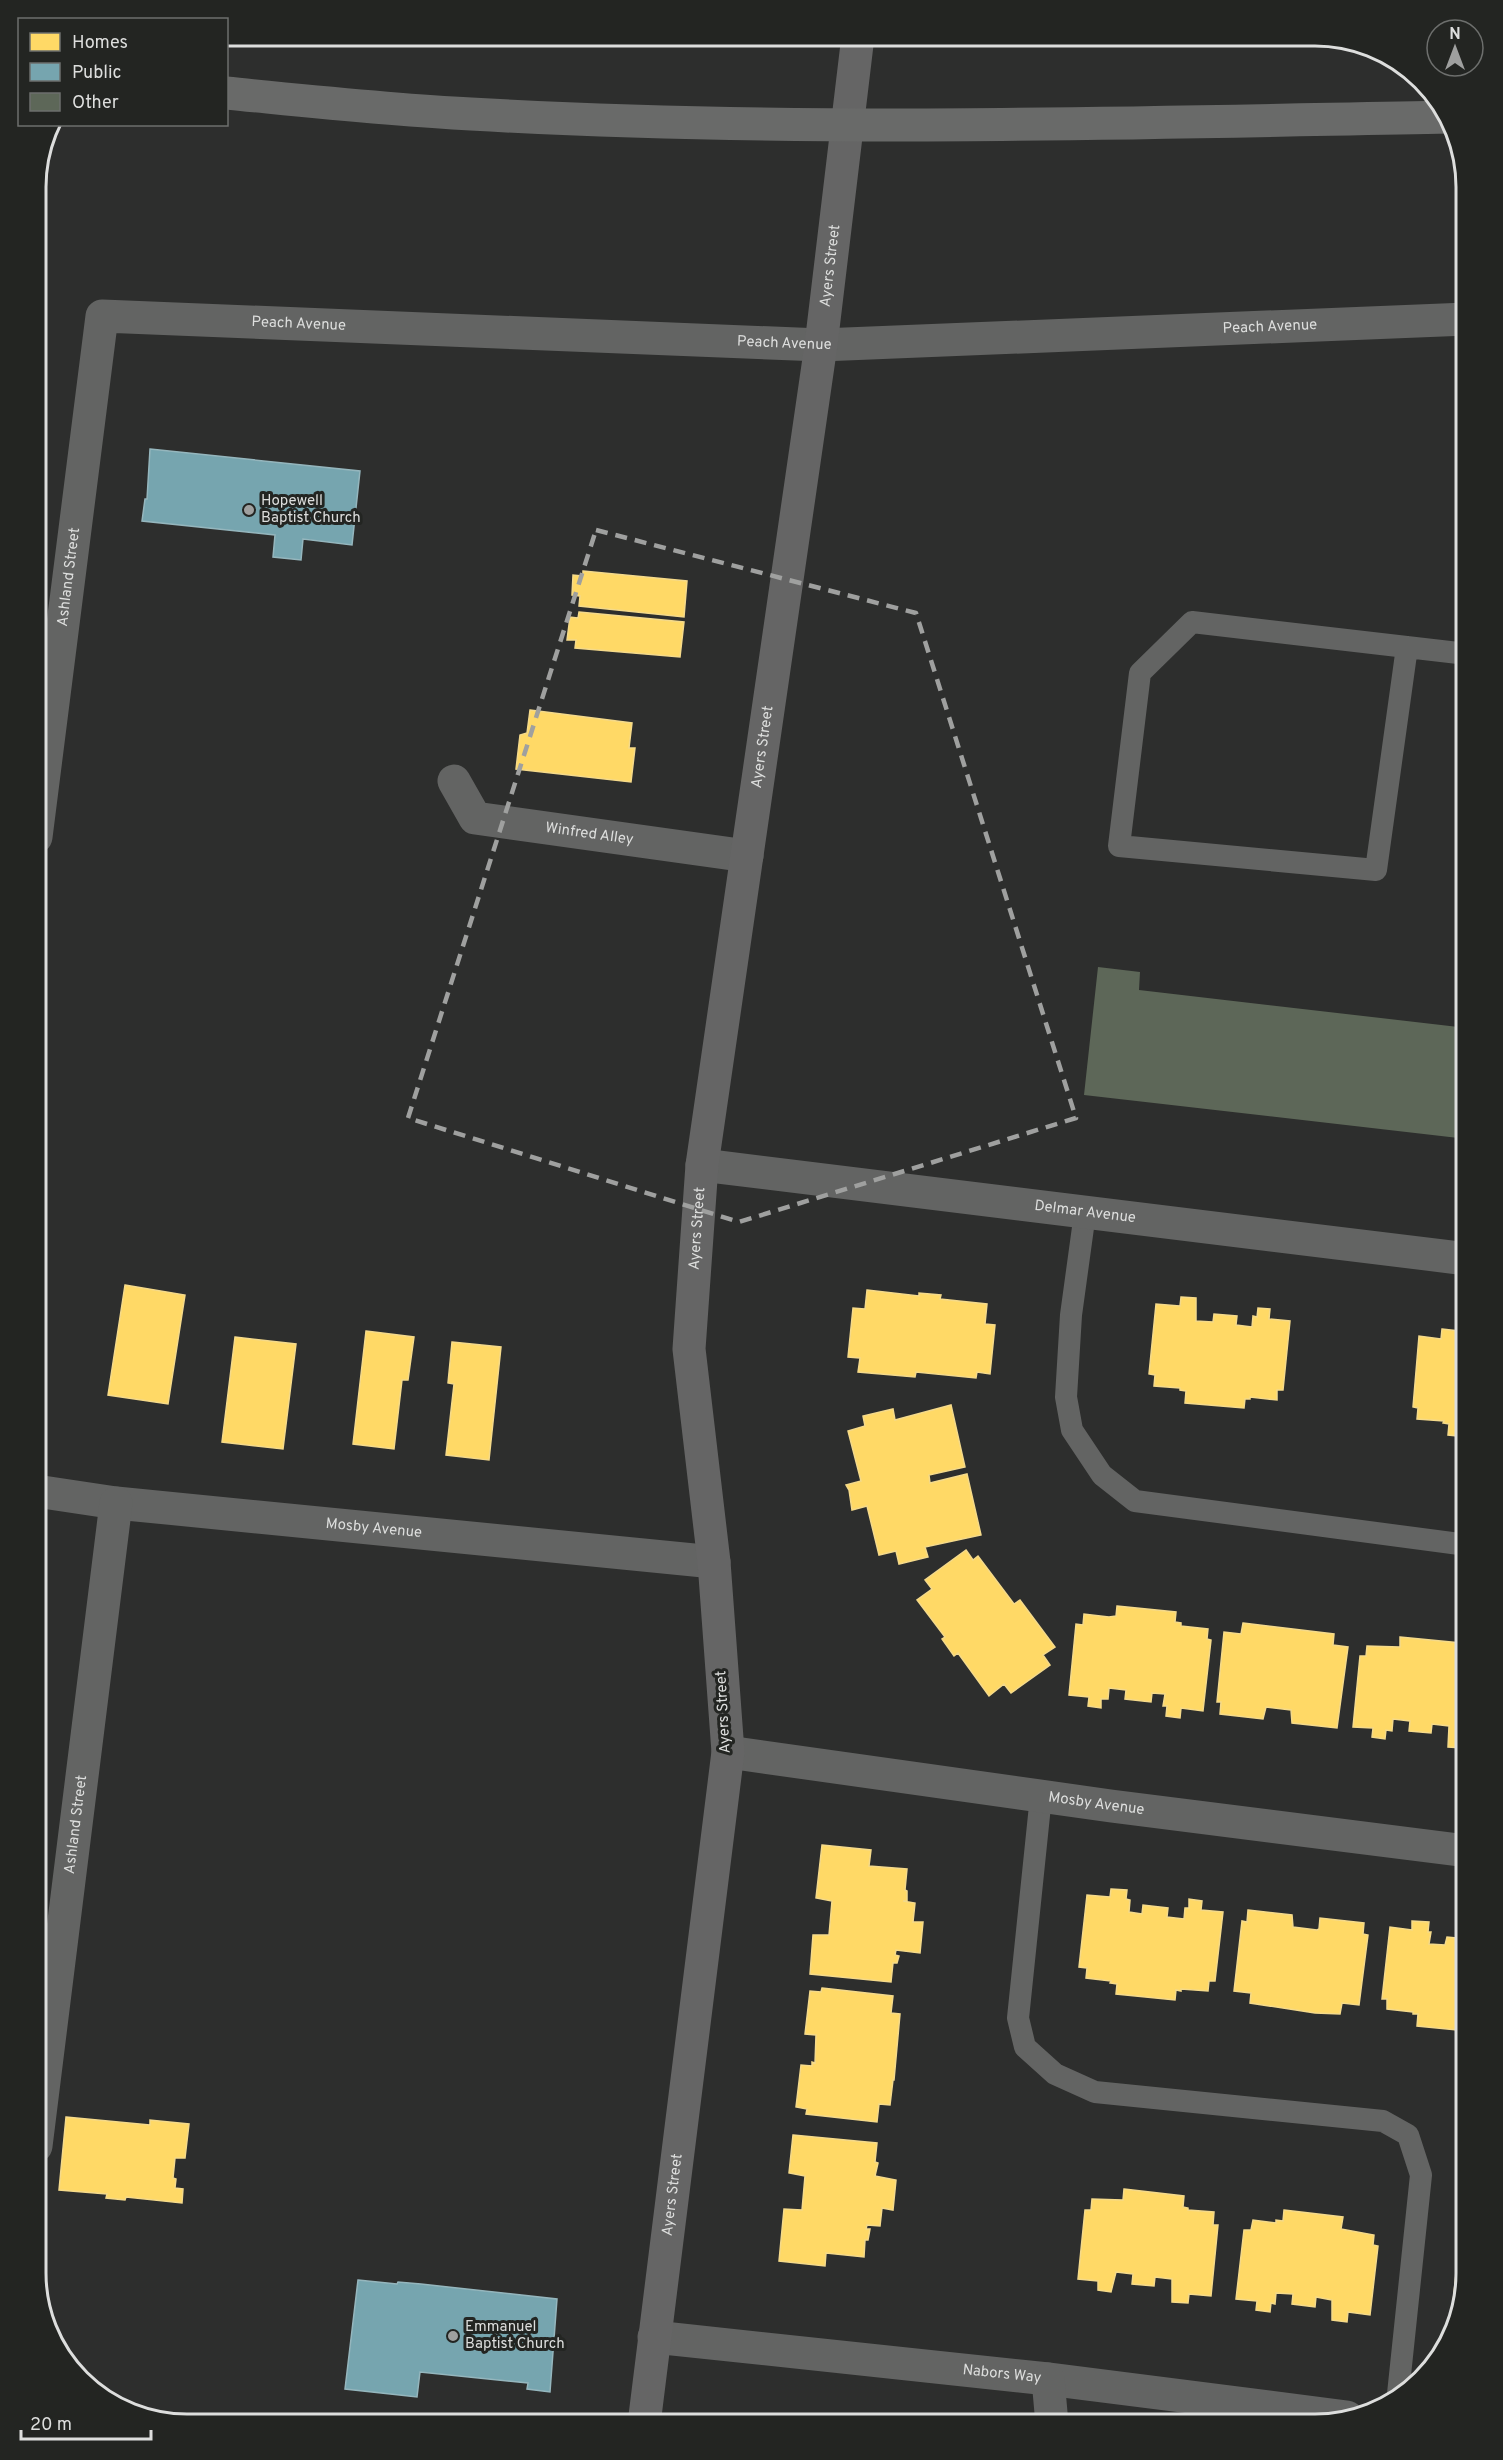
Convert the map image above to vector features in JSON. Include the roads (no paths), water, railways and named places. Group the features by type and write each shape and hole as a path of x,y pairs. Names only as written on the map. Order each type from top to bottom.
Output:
{"highway":[{"path":"228,93 353,106 472,114 676,122 982,125 1438,117"}],"street":[{"name":"Ayers Street","path":"645,2413 728,1752 714,1563 689,1349 702,1165 821,345 857,47"},
{"name":"Peach Avenue","path":"102,316 821,345 1456,319"},
{"name":"Ashland Street","path":"47,752 102,316"},
{"name":"Winfred Alley","path":"454,781 475,818 747,856"},
{"name":"Delmar Avenue","path":"702,1165 1456,1258"},
{"name":"Mosby Avenue","path":"46,1493 116,1503 714,1563"},
{"name":"Ashland Street","path":"46,2065 116,1503"},
{"name":"Mosby Avenue","path":"728,1752 1041,1796 1456,1850"},
{"name":"Nabors Way","path":"654,2337 1047,2379 1324,2413"},
{"path":"1047,2379 1051,2414"}],"lane":[{"path":"1407,647 1376,870 1119,846 1140,673 1192,622 1407,647 1456,653"},
{"path":"1085,1213 1071,1315 1066,1397 1072,1430 1102,1475 1135,1501 1456,1544"},
{"path":"1041,1796 1018,2018 1025,2047 1055,2074 1095,2092 1383,2121 1408,2135 1421,2175 1399,2386"}],"place":[{"name":"Hopewell Baptist Church","path":"249,510"},
{"name":"Emmanuel Baptist Church","path":"453,2336"}]}
